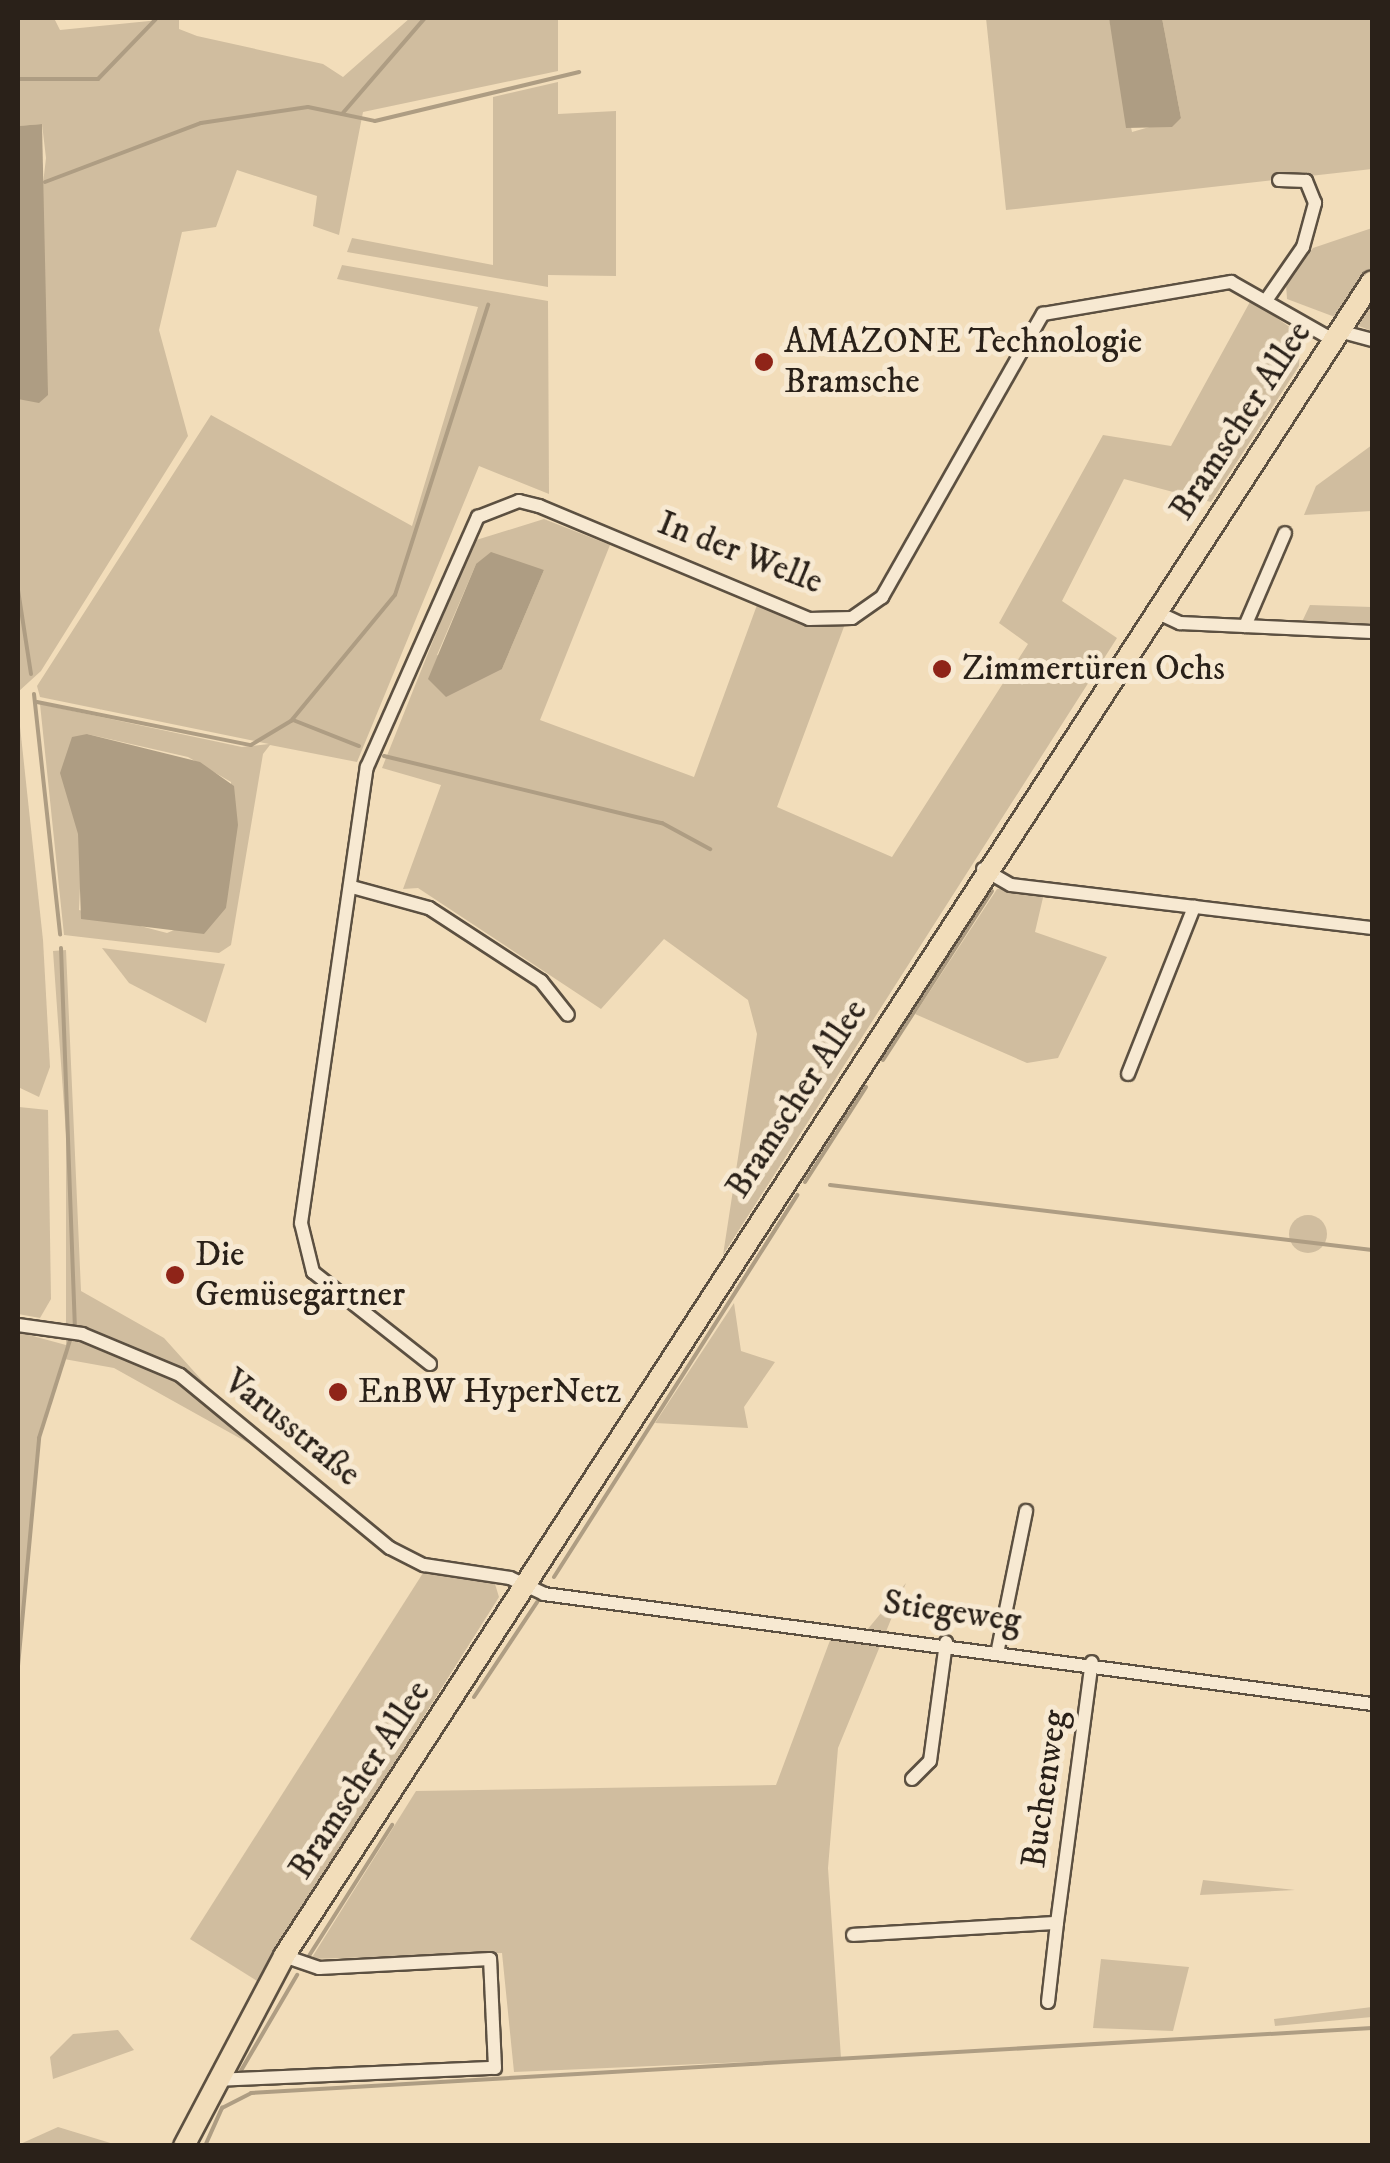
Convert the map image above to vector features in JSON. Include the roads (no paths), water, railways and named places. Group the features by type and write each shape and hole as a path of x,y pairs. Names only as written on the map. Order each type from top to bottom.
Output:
{"main road":[{"name":"Bramscher Allee","path":"184,2146 212,2079 284,1956 983,869 1372,281"}],"street":[{"path":"1267,299 1303,247 1314,203 1306,181 1279,180"},
{"name":"In der Welle","path":"430,1364 313,1272 302,1248 367,767 487,509 538,506 809,619 852,618 882,597 1043,314 1231,282 1336,335 1372,340"},
{"path":"1245,626 1284,533"},
{"path":"1154,610 1180,623 1372,632"},
{"path":"983,869 1012,885 1372,928"},
{"path":"352,887 429,908 541,982 568,1015"},
{"path":"1128,1074 1194,907"},
{"name":"Varusstraße","path":"20,1325 82,1334 180,1375 390,1548 424,1565 524,1584"},
{"path":"998,1649 1026,1511"},
{"name":"Stiegeweg","path":"524,1584 544,1594 946,1642 1372,1704"},
{"path":"912,1779 930,1762 946,1642"},
{"name":"Buchenweg","path":"1048,2002 1092,1662"},
{"name":"Buchenweg","path":"853,1935 1057,1923"},
{"path":"212,2079 237,2086 495,2068 490,1959 319,1968 284,1956"}],"waterway":[{"path":"18,79 98,79 157,18"},
{"path":"342,114 425,18"},
{"path":"45,182 201,123 308,107 375,121 579,72"},
{"path":"37,702 251,745 291,721 395,595 488,305"},
{"path":"18,590 31,674"},
{"path":"34,694 60,935"},
{"path":"293,720 359,746"},
{"path":"384,756 662,823 710,849"},
{"path":"883,1060 992,891"},
{"path":"61,948 75,1328"},
{"path":"805,1182 866,1087"},
{"path":"830,1185 1372,1250"},
{"path":"554,1577 797,1195"},
{"path":"18,1666 39,1438 71,1337"},
{"path":"474,1697 537,1602"},
{"path":"307,1959 392,1825"},
{"path":"239,2074 297,1975"},
{"path":"205,2146 222,2108 251,2093 1372,2028"}],"place":[{"name":"AMAZONE Technologie Bramsche","path":"764,362"},
{"name":"Zimmertüren Ochs","path":"942,669"},
{"name":"Die Gemüsegärtner","path":"175,1275"},
{"name":"EnBW HyperNetz","path":"338,1392"}]}
